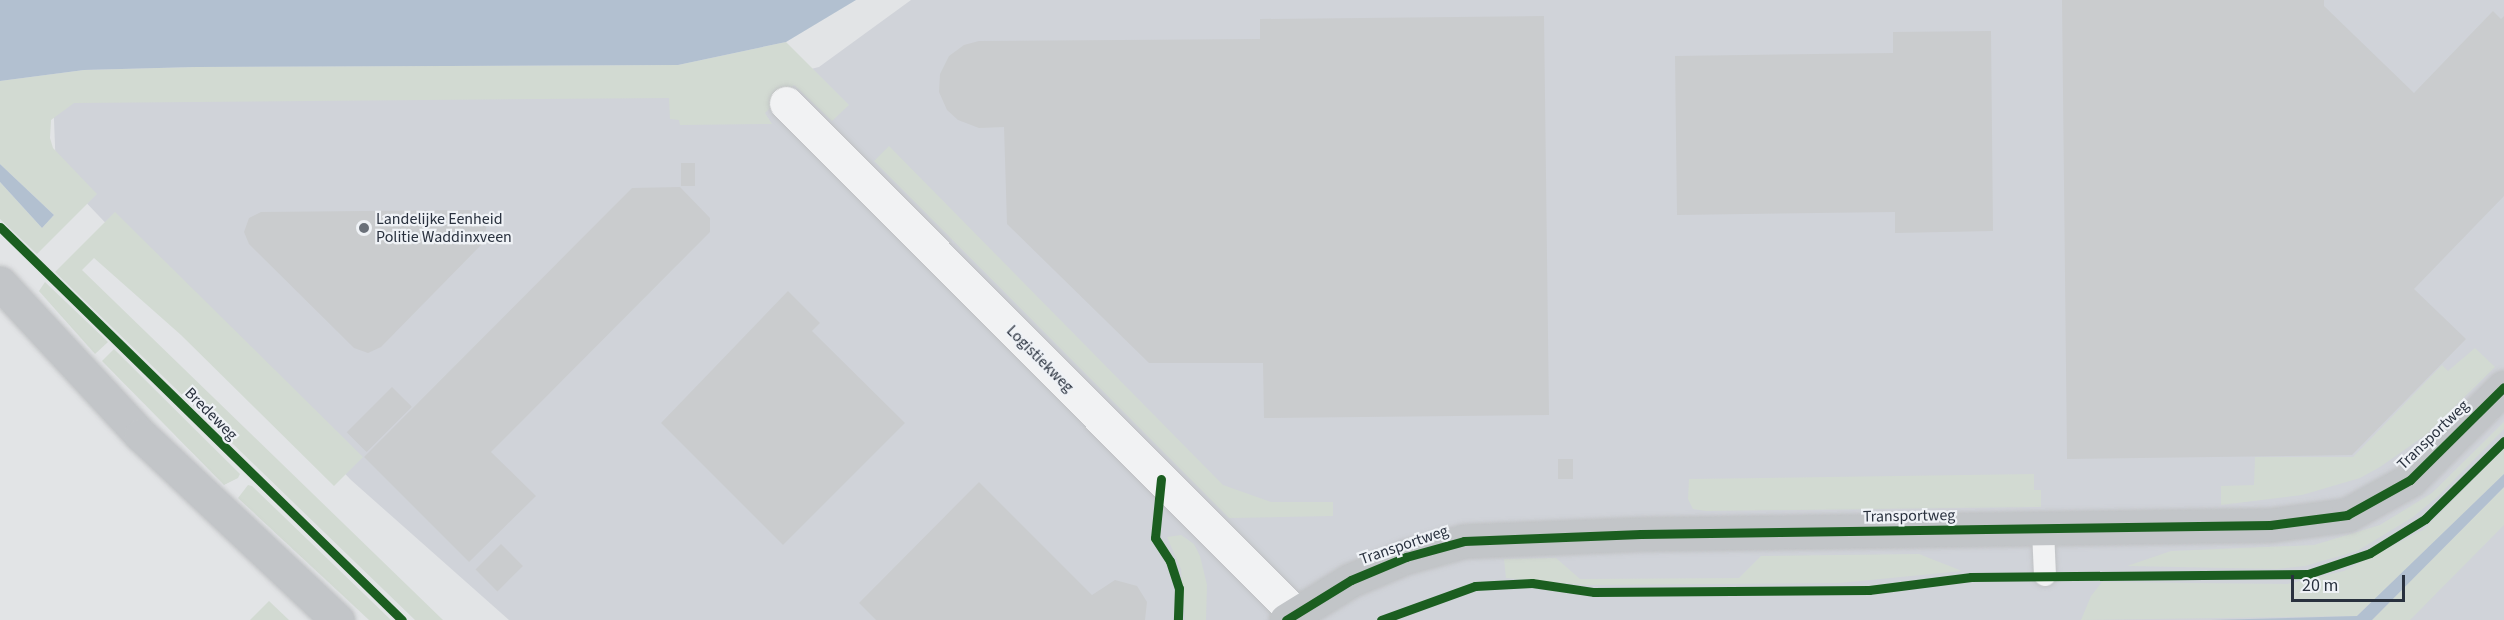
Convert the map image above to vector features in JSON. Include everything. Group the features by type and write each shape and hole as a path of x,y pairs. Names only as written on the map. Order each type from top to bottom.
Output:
{"street":[{"name":"Logistiekweg","path":"786,103 1290,616"},
{"path":"0,283 149,443 337,620"},
{"name":"Transportweg","path":"1290,616 1362,575 1406,557 1464,541 1641,534 2270,525 2347,515 2410,480 2504,387"}],"lane":[{"path":"2043,530 2045,575"}],"shaded area":[{"path":"911,0 2504,0 2504,620 509,620 351,480 56,171 53,95 730,89 819,67"},
{"path":"786,42 849,105 832,121 794,85 765,113 772,124 680,125 679,120 670,119 669,98 74,103 51,120 50,138 53,148 97,194 37,254 0,219 0,182 42,228 54,215 0,164 0,81 84,70 196,67 678,65"},
{"path":"889,146 1223,485 1271,502 1333,502 1333,516 1229,518 874,161"},
{"path":"115,212 363,457 334,486 181,335 94,258 82,270 443,620 415,620 55,272"},
{"path":"45,282 108,342 95,354 39,291"},
{"path":"2475,348 2495,367 2427,434 2380,467 2360,478 2302,495 2221,505 2221,486 2254,485 2255,457 2353,457 2442,365 2448,371"},
{"path":"114,349 240,474 238,478 224,485 102,361"},
{"path":"2504,422 2504,429 2437,497 2413,517 2357,551 2305,566 2277,569 2127,566 2171,551 2314,545 2380,525 2432,493"},
{"path":"2504,449 2504,474 2357,616 2081,620 2091,596 2102,582 2287,584 2344,571 2423,530"},
{"path":"2034,474 2034,490 2041,490 2041,507 1706,511 1693,509 1688,499 1689,479"},
{"path":"248,485 252,486 391,620 369,620 238,498"},
{"path":"2504,487 2504,525 2410,620 2372,620"},
{"path":"1181,535 1194,544 1200,556 1207,585 1206,620 1185,620 1181,569 1167,537"},
{"path":"1919,554 1962,571 1840,583 1585,585 1506,578 1504,559 1556,558 1580,579 1739,578 1761,556"},
{"path":"269,601 289,620 250,620"}],"water":[{"path":"0,0 856,0 786,42 678,65 196,67 84,70 0,81"},
{"path":"0,164 54,215 42,228 0,182"},
{"path":"2504,474 2504,487 2372,620 2211,620 2357,616"}],"building":[{"path":"2062,0 2324,0 2324,6 2414,93 2493,11 2501,19 2504,16 2504,196 2414,289 2466,339 2352,455 2067,459"},
{"path":"1544,16 1549,415 1264,418 1263,363 1149,363 1007,224 1004,127 979,128 958,120 947,110 939,92 940,74 949,56 964,45 979,41 1260,39 1260,19"},
{"path":"1991,31 1993,231 1895,233 1895,212 1677,215 1675,56 1893,53 1893,32"},
{"path":"681,163 695,163 695,186 681,186"},
{"path":"680,187 710,218 710,232 491,452 536,496 469,562 364,457 632,188"},
{"path":"469,210 479,212 487,223 484,242 381,347 368,353 354,348 249,244 244,232 249,218 261,212"},
{"path":"788,291 820,323 812,331 905,423 783,545 661,423"},
{"path":"392,387 412,407 367,452 347,432"},
{"path":"1558,459 1573,459 1573,479 1558,479"},
{"path":"979,482 1092,595 1115,580 1137,586 1147,602 1145,620 876,620 859,603"},
{"path":"501,544 523,566 497,591 476,569"}],"cycle path":[{"name":"Bredeweg","path":"0,227 402,620"},
{"path":"1286,620 1351,580 1406,557 1464,541 1641,534 2270,525 2347,515 2410,480 2504,387"},
{"path":"1381,620 1475,586 1532,583 1594,592 1869,590 1971,577 2308,574 2370,553 2425,519 2504,441"},
{"path":"1161,479 1155,538 1170,561 1179,588 1178,620"}],"place":[{"name":"Landelijke Eenheid Politie Waddinxveen","path":"364,228"}]}
